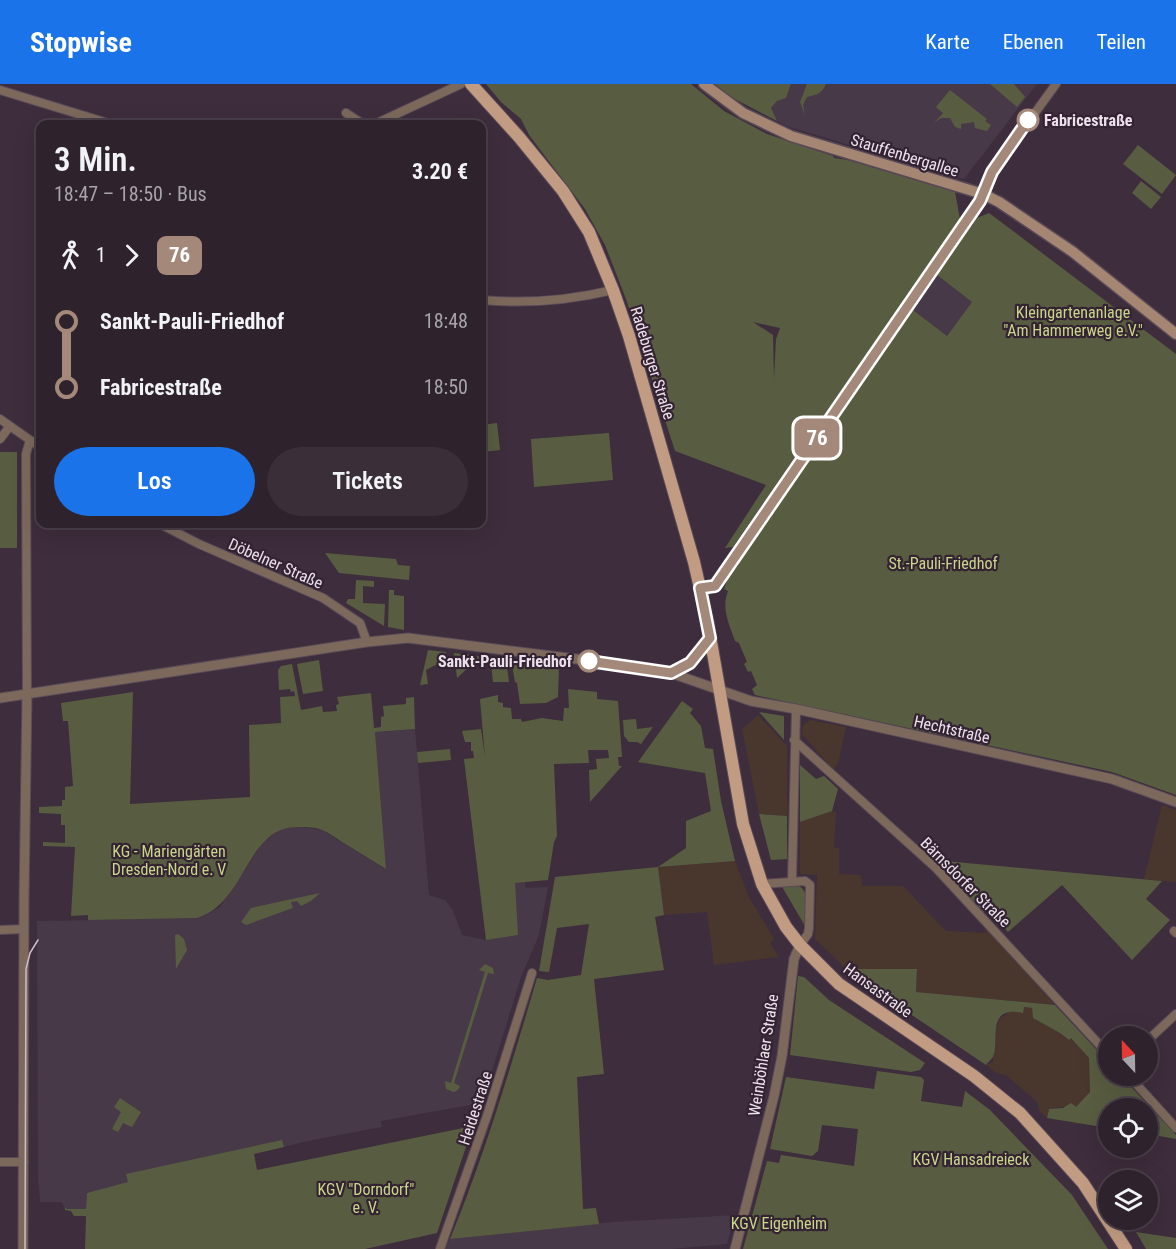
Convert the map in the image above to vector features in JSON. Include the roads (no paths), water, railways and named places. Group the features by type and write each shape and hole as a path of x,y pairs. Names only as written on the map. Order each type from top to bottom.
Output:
{"main road":[{"name":"Radeburger Straße","path":"471,84 507,123 563,191 589,232 613,290 675,491 700,588 719,691"},
{"name":"Stauffenbergallee","path":"704,84 743,113 791,136 983,194 999,202 1073,252 1176,334"},
{"name":"Hansastraße","path":"719,691 743,824 762,884 786,927 800,945 839,984 974,1076 1020,1113 1083,1183 1126,1249"}],"street":[{"path":"384,120 460,84"},
{"path":"700,588 715,586 983,194 992,172 1056,84"},
{"path":"0,90 98,120"},
{"path":"346,113 357,120"},
{"path":"486,300 574,298 613,290"},
{"path":"0,418 36,444"},
{"path":"0,439 10,426"},
{"path":"23,1249 27,694 26,454 30,440"},
{"name":"Döbelner Straße","path":"168,528 323,598 360,623 367,642"},
{"name":"Hechtstraße","path":"0,698 367,642 408,638 641,667 671,673 751,701 1112,779 1176,802"},
{"path":"671,673 690,663 710,638"},
{"path":"762,884 792,881 795,709"},
{"name":"Bärnsdorfer Straße","path":"794,740 936,868 1098,1043"},
{"name":"Weinböhlaer Straße","path":"735,1249 774,1096 782,1056 793,965 809,928 810,885 805,882 792,881"},
{"path":"0,930 24,929"},
{"name":"Heidestraße","path":"440,1249 480,1137 532,973"},
{"path":"1158,1031 1176,1014"},
{"path":"1138,1086 1176,1128"},
{"path":"0,1162 24,1162"}],"tram line":[{"path":"25,1249 26,969 30,953 38,940"}],"place":[{"name":"Fabricestraße","path":"1028,120"},
{"name":"Sankt-Pauli-Friedhof","path":"589,661"}],"park label":[{"name":"Kleingartenanlage \"Am Hammerweg e.V.\"","path":"1073,321"},
{"name":"St.-Pauli-Friedhof","path":"943,563"},
{"name":"KG - Mariengärten Dresden-Nord e. V","path":"169,860"},
{"name":"KGV Hansadreieck","path":"971,1159"},
{"name":"KGV \"Dorndorf\" e. V.","path":"366,1198"},
{"name":"KGV Eigenheim","path":"779,1223"}]}
